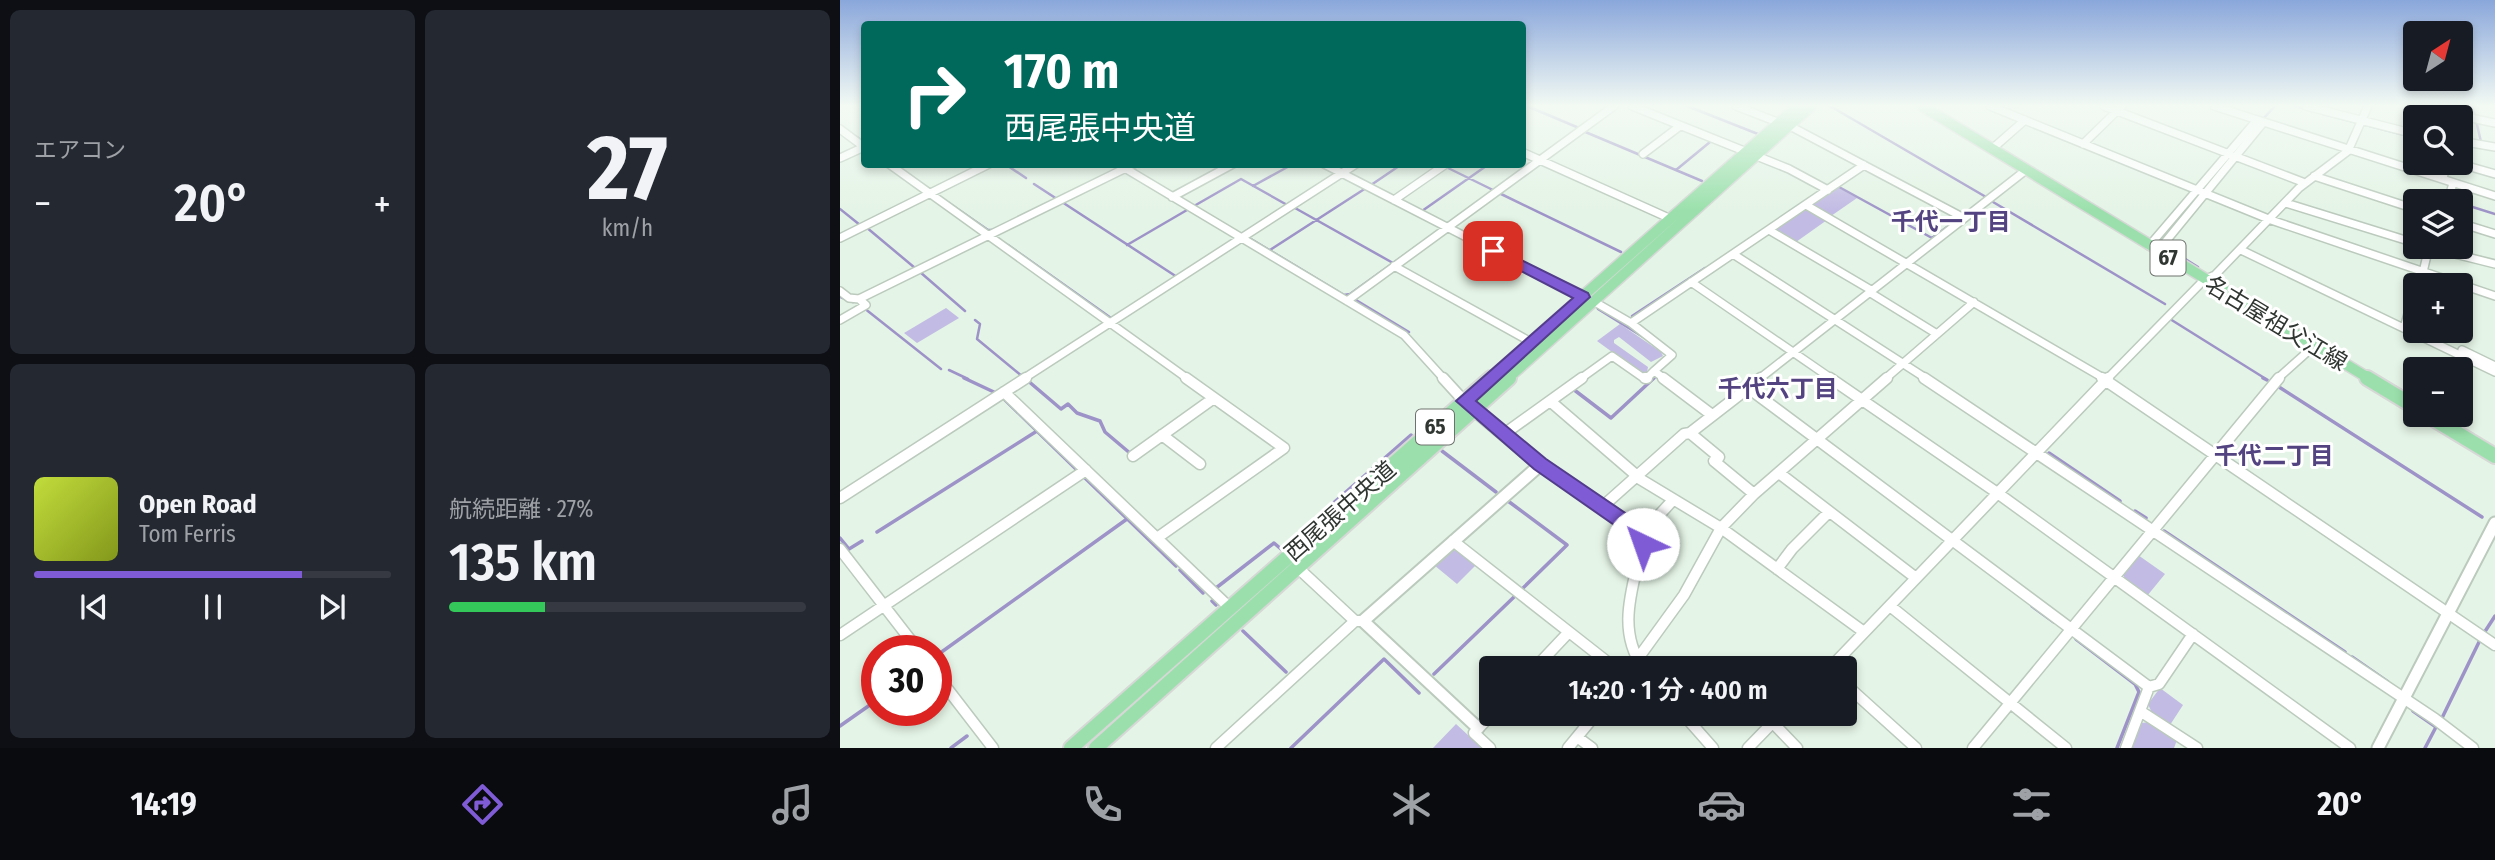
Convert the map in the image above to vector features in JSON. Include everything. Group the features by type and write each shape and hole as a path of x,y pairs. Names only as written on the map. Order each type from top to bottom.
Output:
{"main road":[{"name":"西尾張中央道","path":"1071,748 1230,608 1469,405 1766,141"},
{"name":"名古屋祖父江線","path":"1979,141 2403,400"},
{"name":"西尾張中央道","path":"1096,748 1297,567 1469,405 1531,342 1588,299 1671,219 1751,154"},
{"path":"2447,427 2495,456"}],"street":[{"path":"1347,301 1566,141"},
{"path":"1643,154 1660,141"},
{"path":"1718,141 1788,169 1828,190"},
{"path":"1818,141 1964,218"},
{"path":"1992,149 2001,141"},
{"path":"2076,141 2271,220 2495,296"},
{"path":"2084,144 2087,141"},
{"path":"2197,141 2305,183"},
{"path":"2149,246 2162,246 2243,141"},
{"path":"2317,141 2495,196"},
{"path":"1841,656 2105,379 2204,280 2215,275 2242,249 2305,183 2348,151 2353,141"},
{"path":"2473,143 2495,147"},
{"path":"840,158 861,148"},
{"path":"1526,154 1671,219"},
{"path":"1631,323 1864,165"},
{"path":"894,168 1283,448 1157,538"},
{"path":"840,238 981,168"},
{"path":"840,291 849,298 859,299 1119,168"},
{"path":"1123,168 1404,335 1469,405 1540,464 1641,535 1643,544 1625,631 1632,656"},
{"path":"1172,197 1226,168"},
{"path":"1332,168 1588,299 1631,323 1672,355 1647,378 1612,356 1504,434"},
{"path":"840,498 1351,168"},
{"path":"1394,200 1440,168"},
{"path":"2473,168 2495,174"},
{"path":"1602,507 1684,434 1690,433 2026,170"},
{"path":"2442,179 2443,175"},
{"path":"2314,176 2403,205"},
{"path":"2451,189 2453,183"},
{"path":"2286,203 2403,239"},
{"path":"1806,205 2105,379 2495,645"},
{"path":"2473,227 2495,234"},
{"path":"1769,229 1937,334"},
{"path":"2242,249 2403,324"},
{"path":"1733,254 2153,528 2404,698 2473,748"},
{"path":"2473,258 2495,264"},
{"path":"2423,272 2426,259"},
{"path":"1394,266 1531,342"},
{"path":"1691,282 1996,492 2350,748"},
{"path":"840,320 866,305 859,299"},
{"path":"1643,656 1684,595 1721,528 1754,494 1974,302"},
{"path":"2440,343 2495,372"},
{"path":"2446,343 2495,366"},
{"path":"1973,748 2270,386 2314,346"},
{"path":"1654,371 1712,415"},
{"path":"1747,387 2149,687"},
{"path":"1004,392 1230,608"},
{"path":"1133,456 1214,398"},
{"path":"1550,401 1636,476 1672,501 1721,528 1864,632"},
{"path":"1690,433 1719,457 1714,461 1754,494"},
{"path":"1163,435 1200,464"},
{"path":"1216,748 1540,464"},
{"path":"840,635 1086,470"},
{"path":"1779,472 1916,578"},
{"path":"1641,535 1672,501"},
{"path":"1777,569 1829,512"},
{"path":"2378,748 2495,523"},
{"path":"1453,541 1599,656"},
{"path":"840,550 906,635"},
{"path":"1297,567 1478,728 1474,733 1490,748"},
{"path":"1890,606 2066,748"},
{"path":"1546,656 1568,633"},
{"path":"2149,687 2159,684 2193,634"},
{"path":"2126,748 2149,687"},
{"path":"1857,694 1916,748"},
{"path":"952,695 993,748"},
{"path":"2140,710 2197,748"},
{"path":"1568,748 1587,726"},
{"path":"1694,726 1713,748"},
{"path":"1748,748 1769,726"},
{"path":"1782,726 1797,748"},
{"path":"1577,737 1592,748"}],"shaded area":[{"path":"1837,187 1857,198 1831,216 1812,204"},
{"path":"1804,209 1827,220 1796,242 1776,230 1777,227"},
{"path":"946,308 959,318 917,343 904,333"},
{"path":"1620,324 1661,352 1663,356 1651,362 1619,337 1614,340 1614,343 1648,367 1647,372 1641,373 1597,341"},
{"path":"1457,550 1476,565 1457,584 1434,565 1450,551"},
{"path":"2138,555 2165,574 2147,596 2125,580 2123,574"},
{"path":"2160,688 2183,705 2170,725 2152,713 2148,704"},
{"path":"2149,722 2177,740 2174,748 2132,748 2142,723"},
{"path":"1456,724 1482,748 1433,748"}],"waterway":[{"path":"1607,141 1702,181"},
{"path":"1890,141 1986,197"},
{"path":"1676,170 1710,142"},
{"path":"1011,168 1026,178"},
{"path":"1253,186 1286,168"},
{"path":"1371,185 1396,168"},
{"path":"1448,168 1469,178"},
{"path":"1469,178 1483,168"},
{"path":"1422,211 1469,178"},
{"path":"1469,178 1493,190"},
{"path":"1194,206 1241,179 1253,186"},
{"path":"1034,184 1057,199"},
{"path":"1253,186 1289,206"},
{"path":"1839,187 1932,238 1958,219"},
{"path":"1316,220 1366,188"},
{"path":"1499,193 1621,252"},
{"path":"2160,243 2200,194"},
{"path":"946,201 988,230 993,230"},
{"path":"1062,202 1127,245"},
{"path":"1993,202 2165,304"},
{"path":"2473,207 2495,214"},
{"path":"1295,208 1316,220"},
{"path":"840,209 860,225"},
{"path":"1127,245 1187,210"},
{"path":"1270,250 1316,220"},
{"path":"1316,220 1393,263"},
{"path":"866,227 915,268"},
{"path":"1251,239 1344,295 1350,294 1417,246"},
{"path":"1008,245 1111,318"},
{"path":"1127,245 1177,277"},
{"path":"2166,247 2198,267"},
{"path":"1632,316 1705,268"},
{"path":"920,272 965,311"},
{"path":"840,297 853,302"},
{"path":"1356,297 1356,300 1409,332"},
{"path":"864,308 941,369"},
{"path":"1598,309 1648,340"},
{"path":"2170,319 2266,379"},
{"path":"975,320 980,324 977,339 1023,377"},
{"path":"949,370 968,379"},
{"path":"964,378 996,393"},
{"path":"1571,391 1573,389 1611,418 1654,378"},
{"path":"2263,378 2267,380"},
{"path":"1027,380 1061,409 1068,404 1077,413 1100,421 1105,432 1131,454"},
{"path":"2279,387 2482,517"},
{"path":"1002,397 1037,431"},
{"path":"877,532 1037,431"},
{"path":"1037,431 1077,470"},
{"path":"1216,588 1274,543 1281,549 1411,435"},
{"path":"1442,451 1496,492"},
{"path":"2049,453 2120,501"},
{"path":"1084,477 1176,566"},
{"path":"1508,501 1567,545 1521,590"},
{"path":"2135,511 2146,518"},
{"path":"952,645 1127,519"},
{"path":"2164,531 2345,652"},
{"path":"840,538 849,549 862,541"},
{"path":"1180,570 1203,593"},
{"path":"1434,674 1514,597"},
{"path":"1212,601 1216,605"},
{"path":"2032,606 2054,622"},
{"path":"2484,633 2495,616"},
{"path":"1243,631 1286,672"},
{"path":"2076,639 2135,684 2139,692 2117,748"},
{"path":"2442,718 2480,640"},
{"path":"2352,657 2388,682"},
{"path":"1291,748 1384,659 1419,693"},
{"path":"840,726 861,711"},
{"path":"2413,711 2436,727 2425,748"},
{"path":"951,748 967,736"}],"district":[{"name":"千代一丁目","path":"1951,222"},
{"name":"千代六丁目","path":"1778,389"},
{"name":"千代二丁目","path":"2274,456"}],"route":[{"path":"1493,251 1583,297 1465,401 1540,464 1634,528 1641,535 1643,544"}]}
